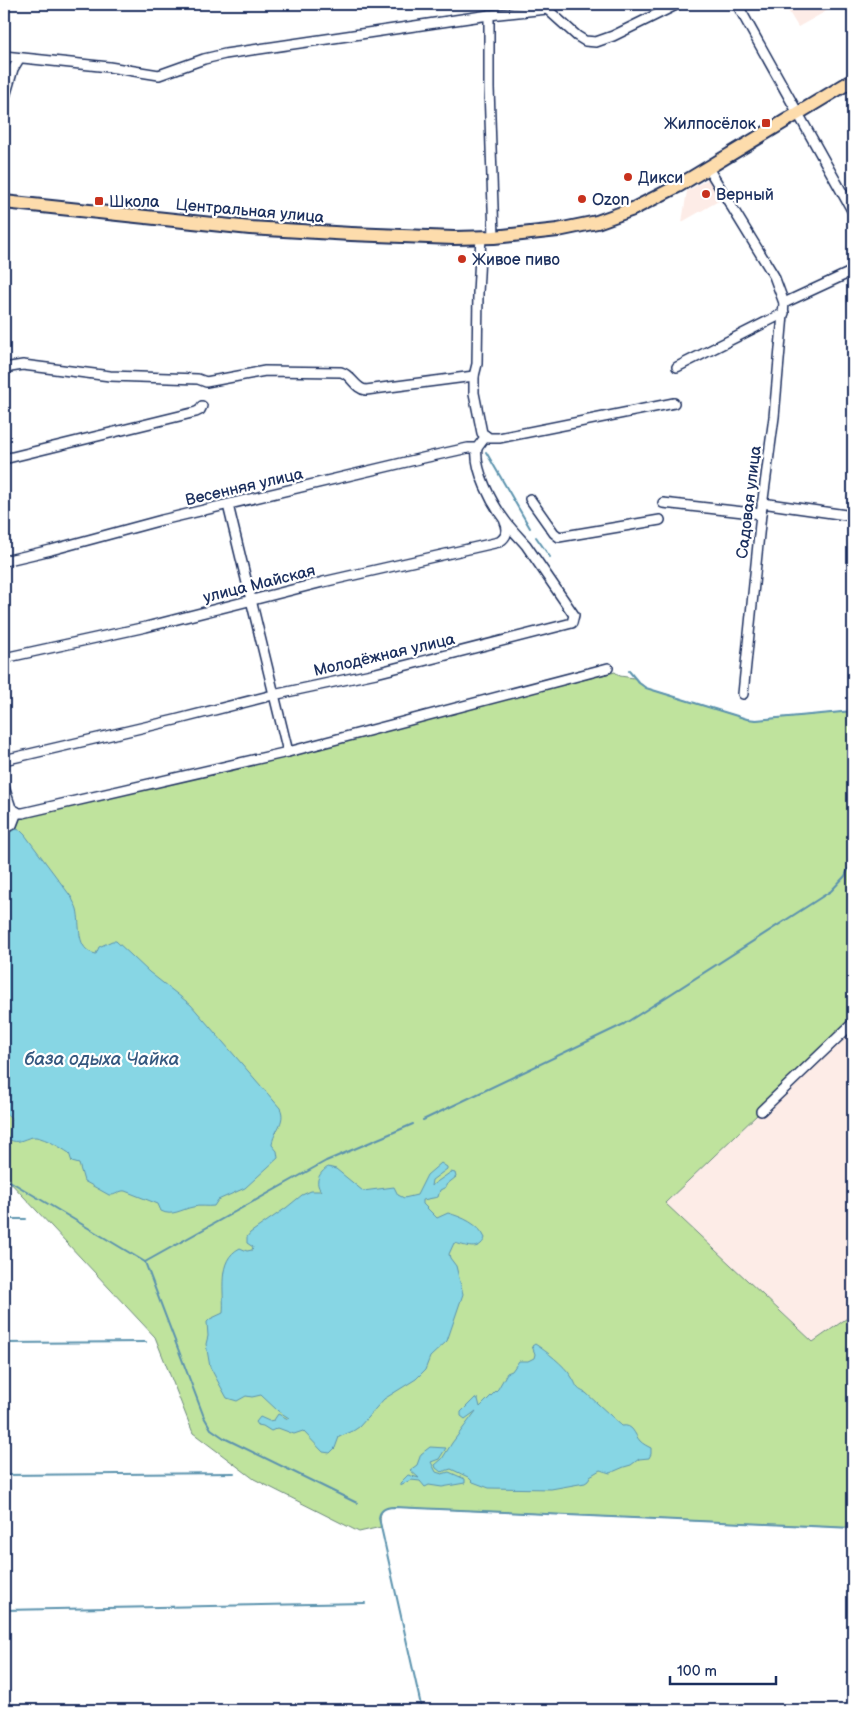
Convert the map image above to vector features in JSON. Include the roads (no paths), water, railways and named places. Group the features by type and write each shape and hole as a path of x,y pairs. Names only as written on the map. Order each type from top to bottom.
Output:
{"main road":[{"name":"Центральная улица","path":"4,202 250,228 351,234 454,238 494,237 558,230 597,222 633,209 678,186 853,80"}],"street":[{"path":"4,56 163,74 204,59 225,54 548,7 577,36 596,42 613,36 678,4"},
{"path":"738,4 853,212"},
{"path":"489,15 494,237"},
{"path":"4,100 12,69 19,58"},
{"path":"708,168 774,276 784,303 853,271"},
{"path":"481,237 477,364 474,376 474,393 482,433 492,438 499,438 674,403"},
{"name":"Садовая улица","path":"743,694 762,503 774,417 784,303"},
{"path":"677,367 784,313"},
{"path":"4,368 23,365 110,376 198,379 206,382 266,371 343,372 360,389 366,390 474,376"},
{"path":"4,459 196,412 202,406"},
{"path":"477,448 486,436"},
{"name":"Весенняя улица","path":"4,561 228,505 468,448 477,448"},
{"name":"Молодёжная улица","path":"4,760 273,695 376,673 572,623 574,615 525,545 505,521 484,484 476,456 477,448"},
{"path":"530,498 554,534 559,537 660,520"},
{"path":"663,503 761,514"},
{"path":"762,503 853,516"},
{"path":"228,505 288,752"},
{"name":"улица Майская","path":"4,658 146,627 251,600 499,542 507,533 508,527 505,521"},
{"path":"4,787 10,806 23,813 288,752 608,668"},
{"path":"4,828 12,825 18,812"},
{"path":"761,1111 853,1022"}],"water":[{"name":"база одыха Чайка","path":"20,830 25,835 72,898 77,909 80,936 85,948 89,952 96,954 99,947 116,941 149,972 191,1005 280,1108 282,1118 272,1145 277,1151 278,1158 245,1188 218,1200 214,1206 195,1206 173,1213 165,1213 161,1211 158,1204 125,1191 109,1195 84,1181 79,1164 72,1162 69,1153 49,1141 36,1137 16,1142 9,1139 11,1118 4,1113 4,831"},
{"path":"441,1163 447,1169 432,1180 431,1186 451,1172 455,1173 456,1177 440,1190 438,1197 423,1200 423,1204 437,1218 448,1213 470,1222 479,1229 485,1238 482,1243 475,1247 454,1243 449,1254 456,1266 463,1294 447,1341 430,1357 425,1370 416,1379 384,1399 359,1427 339,1437 335,1448 330,1453 323,1452 303,1431 294,1434 278,1428 271,1431 258,1425 256,1422 260,1417 269,1421 274,1420 278,1414 289,1418 278,1411 261,1395 246,1396 237,1401 227,1398 210,1367 206,1344 208,1336 207,1322 223,1313 223,1277 232,1253 240,1248 247,1251 252,1250 253,1247 247,1243 247,1237 250,1233 302,1195 311,1191 321,1191 318,1178 328,1167 336,1169 363,1191 394,1187 398,1195 404,1198 417,1195 427,1175"},
{"path":"535,1344 564,1367 580,1390 586,1393 622,1426 631,1428 640,1441 651,1448 649,1458 639,1459 631,1465 610,1473 600,1470 590,1476 585,1483 551,1489 489,1488 473,1482 468,1477 451,1469 441,1472 436,1468 435,1465 442,1459 476,1411 465,1419 461,1416 461,1412 475,1398 478,1399 480,1407 498,1389 507,1373 512,1371 519,1361 528,1361 534,1358 535,1354 532,1346"},
{"path":"430,1447 446,1448 439,1459 431,1462 436,1472 442,1474 449,1472 465,1479 465,1483 442,1487 429,1485 425,1487 420,1481 411,1480 400,1485 408,1475 419,1478 410,1470 417,1465 421,1454"}],"waterway":[{"path":"486,452 530,528"},
{"path":"536,537 550,557"},
{"path":"629,671 646,688 747,719 756,720 853,711"},
{"path":"423,1120 624,1024 831,891 845,876 853,859"},
{"path":"145,1262 326,1161 413,1124"},
{"path":"8,1180 145,1262 204,1417 211,1429 224,1438 357,1503"},
{"path":"4,1219 26,1219"},
{"path":"4,1343 146,1342"},
{"path":"4,1475 234,1473"},
{"path":"422,1710 379,1518 381,1512 386,1508 853,1528"},
{"path":"4,1610 365,1603"}],"place":[{"name":"Жилпосёлок","path":"766,123"},
{"name":"Дикси","path":"628,177"},
{"name":"Верный","path":"706,194"},
{"name":"Ozon","path":"582,199"},
{"name":"Школа","path":"99,201"},
{"name":"Живое пиво","path":"462,259"}]}
